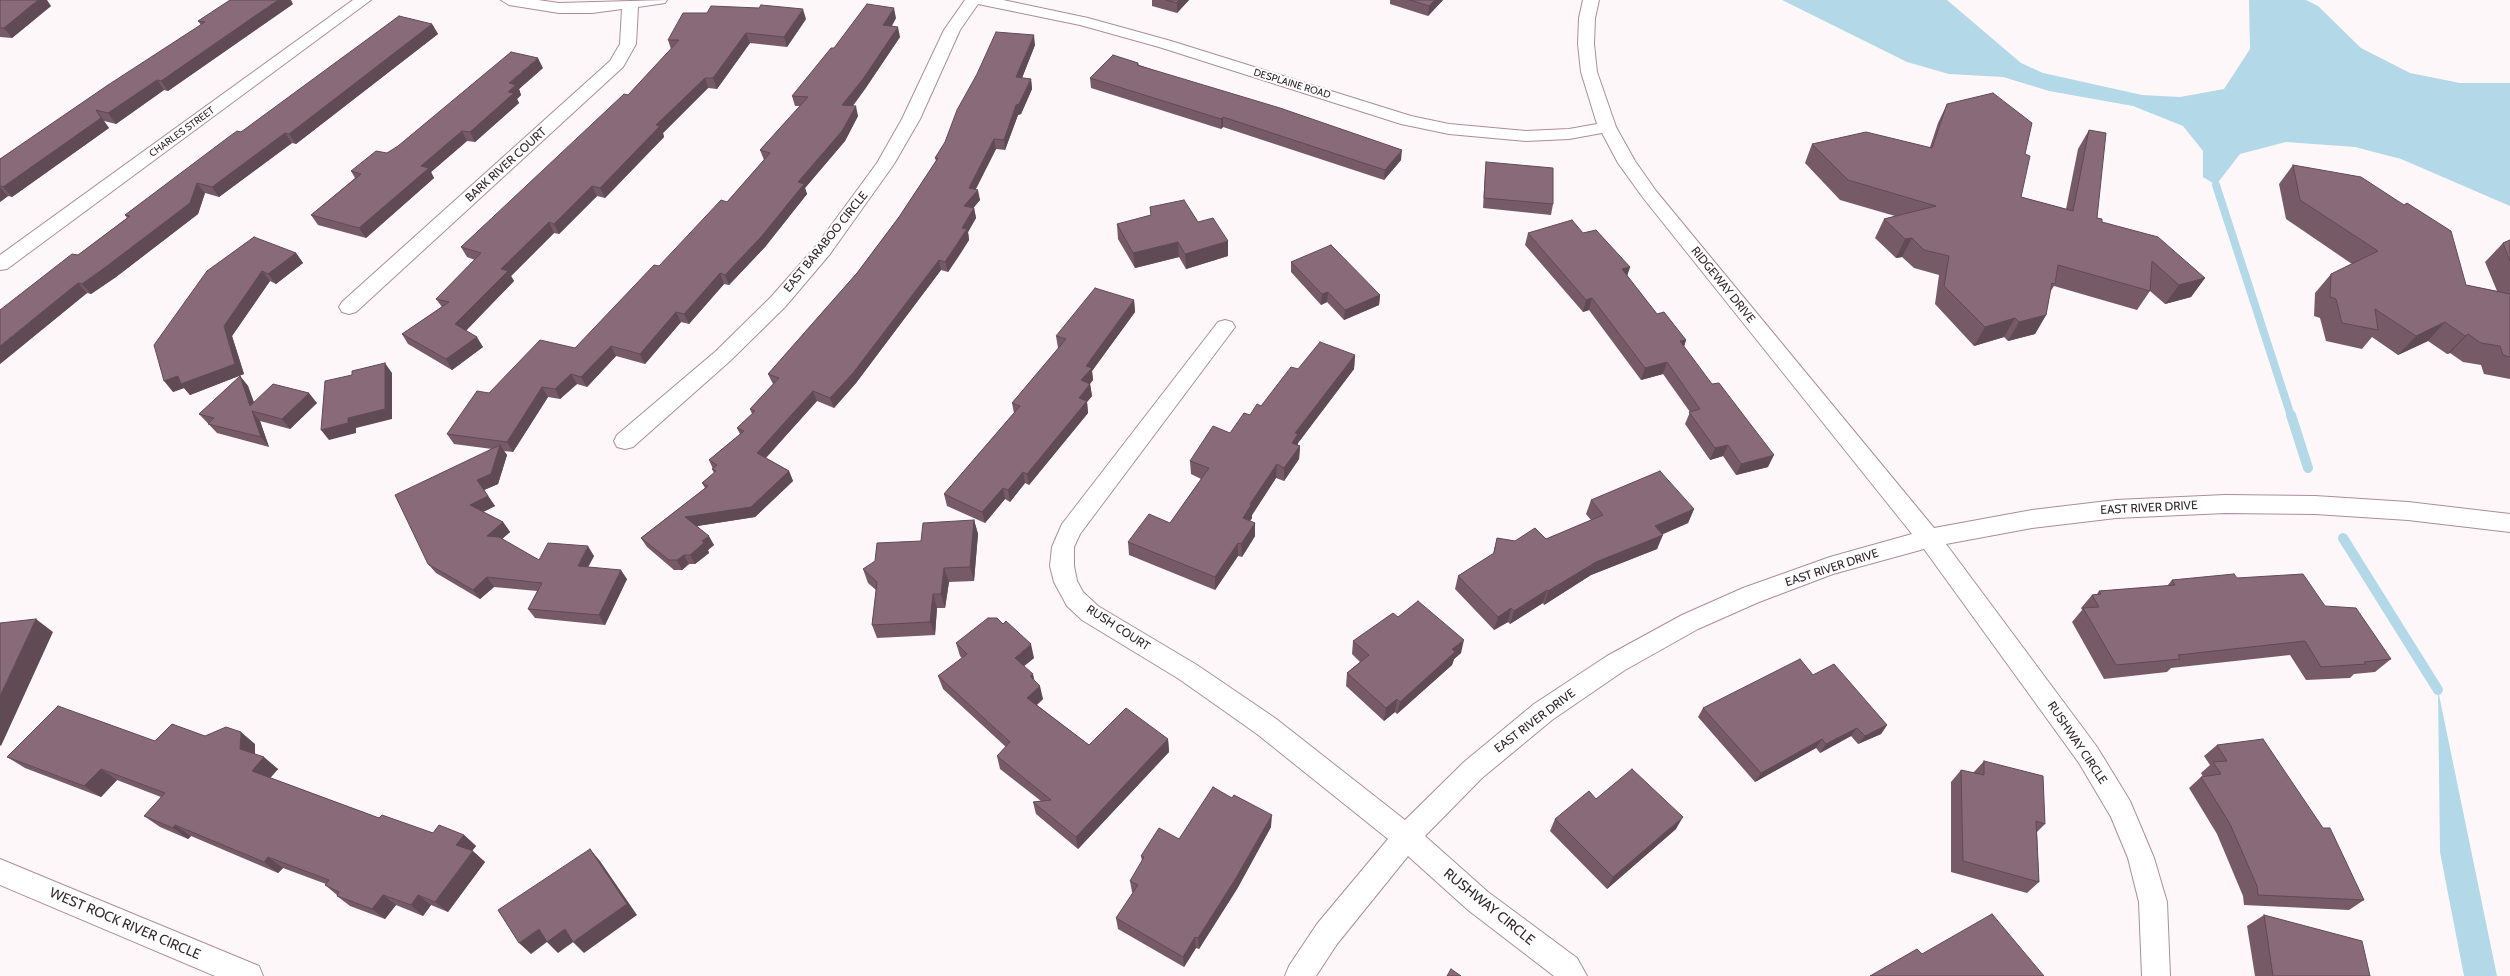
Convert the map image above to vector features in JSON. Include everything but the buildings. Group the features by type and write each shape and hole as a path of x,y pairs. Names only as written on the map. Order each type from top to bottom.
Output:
{"street":[{"name":"CHARLES STREET","path":"0,264 363,0"},
{"path":"510,0 559,8 630,5 659,0"},
{"name":"EAST BARABOO CIRCLE","path":"625,441 723,356 778,302 823,250 861,200 885,164 911,119 952,30 973,0"},
{"name":"DESPLAINE ROAD","path":"980,0 1082,22 1165,44 1407,120 1449,129 1526,136 1569,134 1607,127"},
{"name":"RIDGEWAY DRIVE","path":"1590,0 1587,18 1586,44 1589,72 1607,127 1627,163 1650,195 1930,538"},
{"name":"BARK RIVER COURT","path":"349,308 617,64 628,44 630,5"},
{"name":"RUSH COURT","path":"1225,327 1070,530 1063,547 1062,566 1066,582 1075,599 1090,613 1188,672 1266,726 1406,836"},
{"name":"EAST RIVER DRIVE","path":"1299,976 1326,934 1406,836 1478,765 1543,712 1616,663 1690,622 1752,595 1830,566 1930,538 2032,519 2086,513 2225,504 2315,505 2408,511 2510,524"},
{"name":"RUSHWAY CIRCLE","path":"1930,538 2088,755 2121,810 2141,858 2153,902 2156,976"},
{"name":"RUSHWAY CIRCLE","path":"1406,836 1478,901 1567,968 1573,976"},
{"name":"WEST ROCK RIVER CIRCLE","path":"0,872 249,976"}],"water":[{"path":"1782,0 1947,0 2021,63 2043,73 2142,95 2180,97 2224,89 2250,49 2249,0 2306,0 2318,6 2361,48 2410,73 2460,83 2510,83 2510,206 2401,159 2355,147 2286,142 2240,154 2216,185 2203,177 2203,151 2183,126 2133,106 2049,91 2003,77 1949,74 1907,62"},
{"path":"2438,690 2497,976 2464,976 2440,852"}],"waterway":[{"path":"2216,185 2291,416"},
{"path":"2291,415 2308,468"},
{"path":"2343,538 2438,690"}]}
